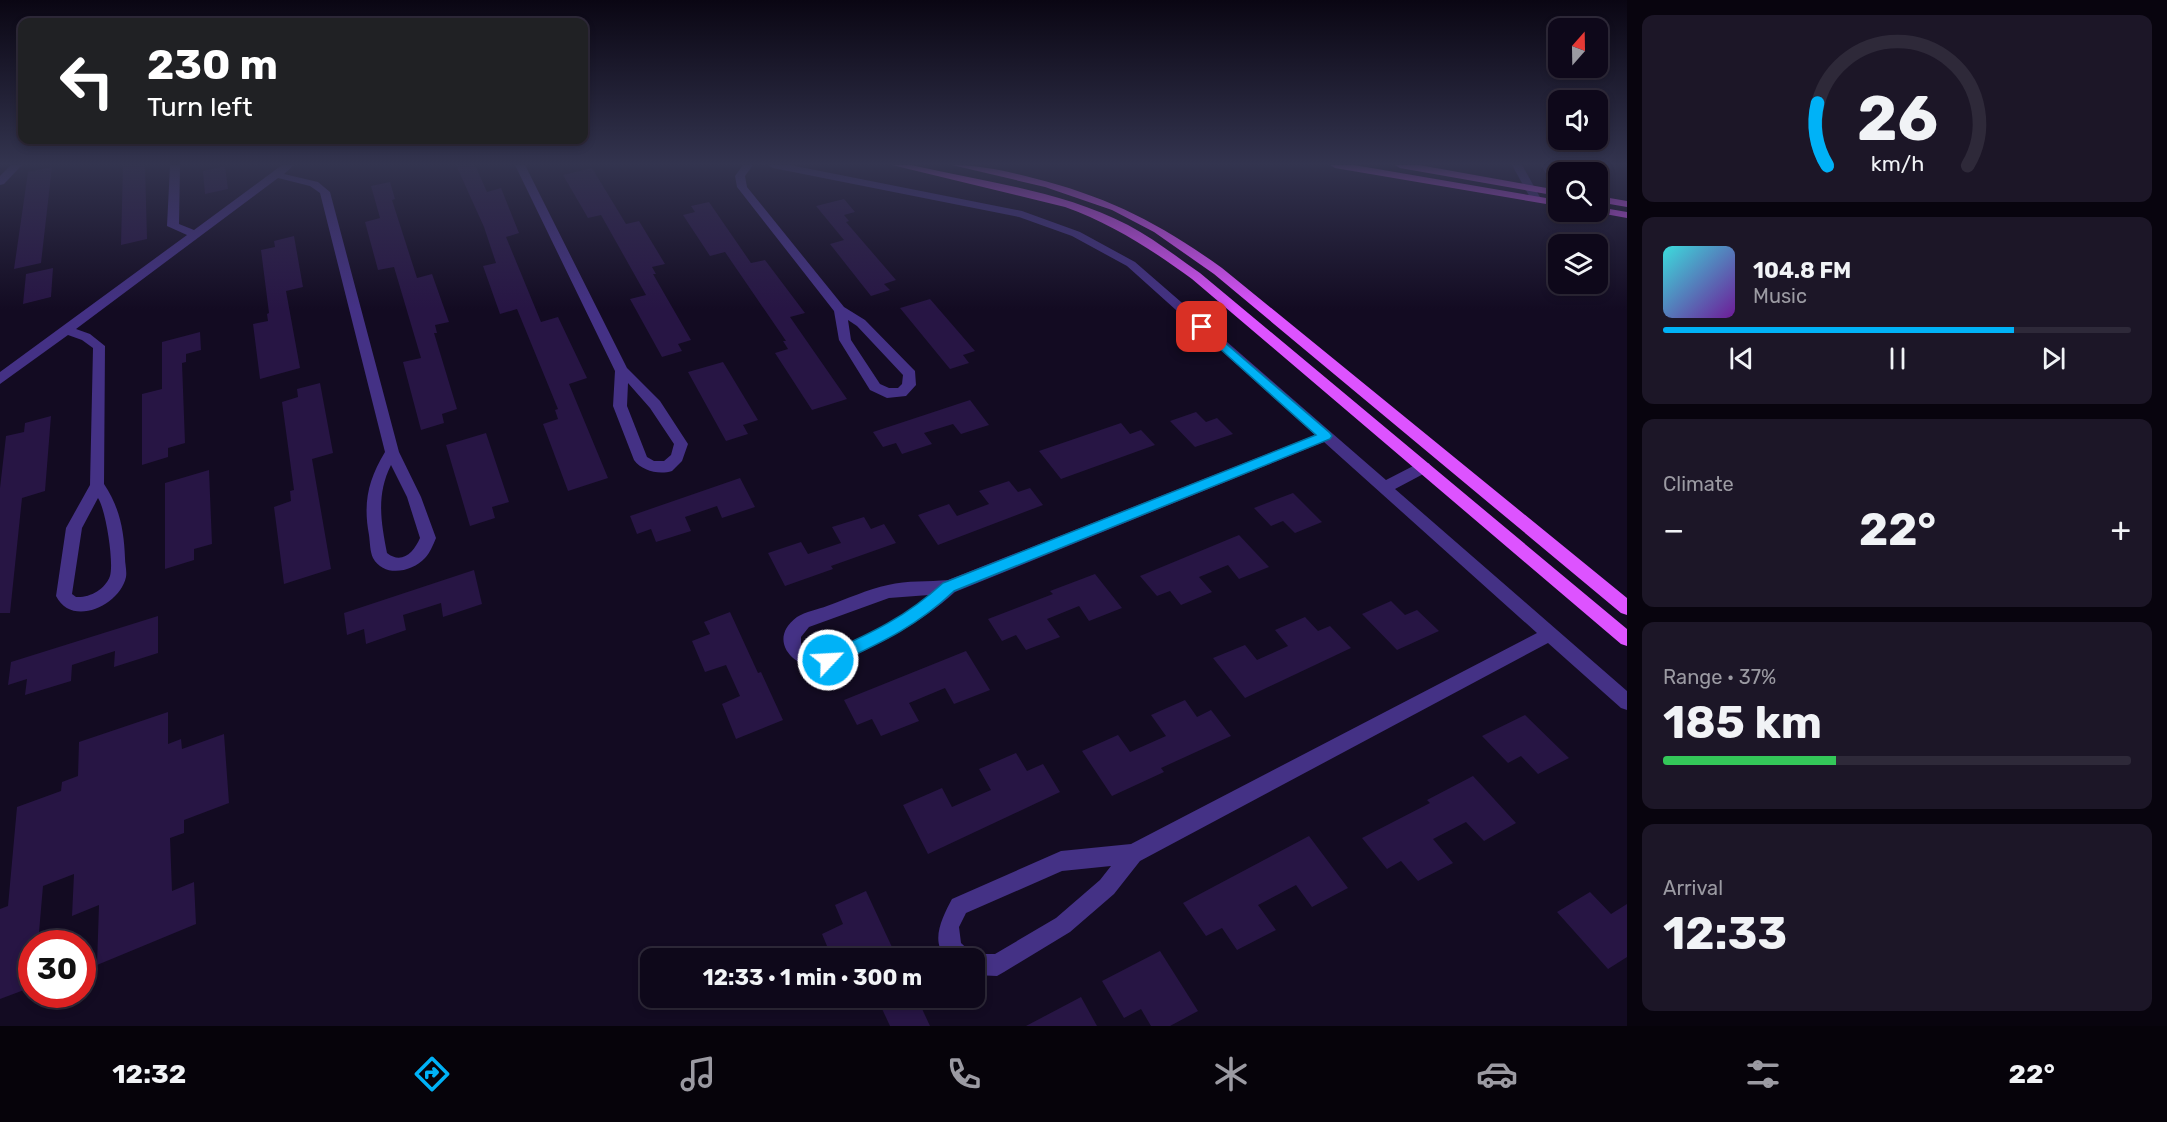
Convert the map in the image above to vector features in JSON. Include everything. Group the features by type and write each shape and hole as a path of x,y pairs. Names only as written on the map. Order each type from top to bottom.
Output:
{"main road":[{"path":"1092,213 1123,227 1160,249 1424,467 1627,639"},
{"path":"1126,213 1183,245 1266,310 1627,608"},
{"path":"1244,317 1266,310"}],"street":[{"path":"173,213 173,226 196,235"},
{"path":"2,376 68,331 226,213"},
{"path":"330,213 392,452 414,497 428,538 421,553 407,564 390,564 380,556 373,513 372,492 377,475 392,452"},
{"path":"544,213 622,371 641,386 660,410 681,444 677,457 667,467 651,466 641,460 620,406 622,371"},
{"path":"763,213 840,310 861,323 910,374 909,385 901,393 887,393 875,387 845,340 840,310"},
{"path":"1016,213 1076,234 1131,264 1627,702"},
{"path":"68,331 86,337 99,346 96,485 74,528 69,550 64,596 72,604 89,605 107,593 118,577 116,533 109,503 96,485"},
{"path":"949,587 925,609 885,634 828,660 808,659 793,649 793,634 803,622 889,591 949,587 1326,436"},
{"path":"1384,488 1424,467"},
{"path":"951,948 949,926 959,906 1060,861 1132,854 1550,634"},
{"path":"985,964 997,965 1063,925 1107,887 1132,854"}],"building":[{"path":"22,213 47,213 41,263 14,269"},
{"path":"122,213 146,213 147,239 121,245"},
{"path":"379,213 396,213 417,278 432,274 449,322 435,325 437,333 434,333 457,409 442,414 444,423 421,430 403,362 421,358 394,267 378,270 365,222 380,218"},
{"path":"478,213 511,213 519,233 506,237 541,322 558,317 587,378 569,384 608,478 568,491 543,424 558,419 555,410 558,409 517,309 500,314 483,266 496,263"},
{"path":"585,213 619,213 626,224 639,221 665,264 652,267 656,274 653,274 691,340 678,344 682,351 662,357 630,299 646,295 601,215 588,218"},
{"path":"716,213 751,263 765,260 805,313 790,317 847,399 812,410 775,353 788,349 783,341 786,341 725,252 710,256 683,215"},
{"path":"822,213 852,213 844,215 849,221 846,222 896,280 884,284 890,290 871,296 830,244 844,240"},
{"path":"294,236 303,287 286,291 300,368 260,379 253,324 268,321 267,314 269,313 261,250 275,247 274,241"},
{"path":"53,268 51,297 23,304 26,274"},
{"path":"930,299 975,351 963,355 969,363 950,369 900,308"},
{"path":"200,332 201,350 186,354 186,362 182,363 185,443 168,448 168,457 142,465 142,394 162,389 162,342"},
{"path":"723,362 758,420 743,425 748,434 726,441 688,372"},
{"path":"320,383 333,453 312,459 331,569 284,584 274,507 291,501 290,491 294,490 282,402 298,397 297,389"},
{"path":"970,400 989,425 961,434 953,424 924,433 932,444 902,454 896,443 883,447 873,432"},
{"path":"1196,412 1206,422 1217,418 1233,434 1195,447 1170,421"},
{"path":"51,416 45,491 22,498 10,613 0,613 0,488 6,436 24,432 25,423"},
{"path":"1121,423 1130,434 1141,430 1155,445 1061,479 1039,451"},
{"path":"486,433 509,502 492,507 495,518 470,526 446,445"},
{"path":"209,470 212,544 194,549 194,560 165,569 165,483"},
{"path":"740,478 755,507 722,518 717,506 685,517 691,531 656,542 651,529 637,534 630,516"},
{"path":"1009,481 1018,492 1030,488 1043,505 938,545 918,515 949,504 957,516 989,504 979,491"},
{"path":"1293,493 1322,522 1295,533 1283,521 1271,526 1254,508"},
{"path":"864,517 871,529 884,524 896,543 831,566 833,569 785,586 768,553 801,542 808,554 841,543 832,527"},
{"path":"1239,535 1269,567 1239,579 1228,565 1199,577 1212,592 1181,605 1170,591 1157,596 1140,576"},
{"path":"474,570 482,604 443,617 441,603 403,615 406,630 366,644 364,629 347,635 344,613"},
{"path":"1095,574 1122,608 1089,621 1079,606 1047,619 1060,637 1026,650 1016,635 1002,641 988,619 1053,594 1050,591"},
{"path":"1391,601 1405,615 1417,610 1439,631 1397,650 1362,614"},
{"path":"730,612 783,720 736,739 722,704 740,696 726,665 705,672 692,641 710,634 704,622"},
{"path":"158,616 158,653 114,667 115,651 72,665 71,681 25,695 27,679 8,685 11,662"},
{"path":"1305,617 1318,631 1330,626 1351,648 1245,698 1213,658 1245,645 1257,660 1288,646 1275,630"},
{"path":"966,651 990,690 954,704 945,688 909,703 919,721 881,736 872,719 857,725 844,700"},
{"path":"1185,700 1197,717 1211,710 1231,736 1161,768 1164,772 1112,796 1082,751 1118,735 1130,752 1166,736 1151,715"},
{"path":"168,712 168,744 181,739 182,749 224,734 229,803 184,820 184,833 170,838 172,891 194,882 196,924 97,965 99,905 72,916 74,874 43,886 39,930 18,930 18,992 0,999 0,909 8,906 17,807 61,791 62,782 78,776 79,742"},
{"path":"1525,715 1569,758 1538,774 1521,756 1508,763 1482,736"},
{"path":"1016,753 1027,771 1043,764 1060,792 928,854 903,805 942,788 952,807 991,790 979,769"},
{"path":"1473,776 1516,823 1484,841 1466,822 1433,839 1453,863 1418,881 1401,861 1387,869 1362,838 1430,803 1427,800"},
{"path":"1309,836 1348,888 1312,907 1296,885 1258,905 1276,930 1237,950 1222,928 1206,936 1183,903"},
{"path":"866,891 892,948 828,948 822,934 843,924 835,905"},
{"path":"1590,892 1611,914 1627,904 1627,957 1608,969 1557,912"},
{"path":"1160,951 1198,1011 1170,1026 1151,1026 1141,1009 1124,1018 1102,981"},
{"path":"1081,997 1097,1026 1026,1026"},
{"path":"882,1008 922,1008 930,1026 890,1026"}],"route":[{"path":"828,660 885,634 925,609 949,587 1326,436 1202,327"}]}
